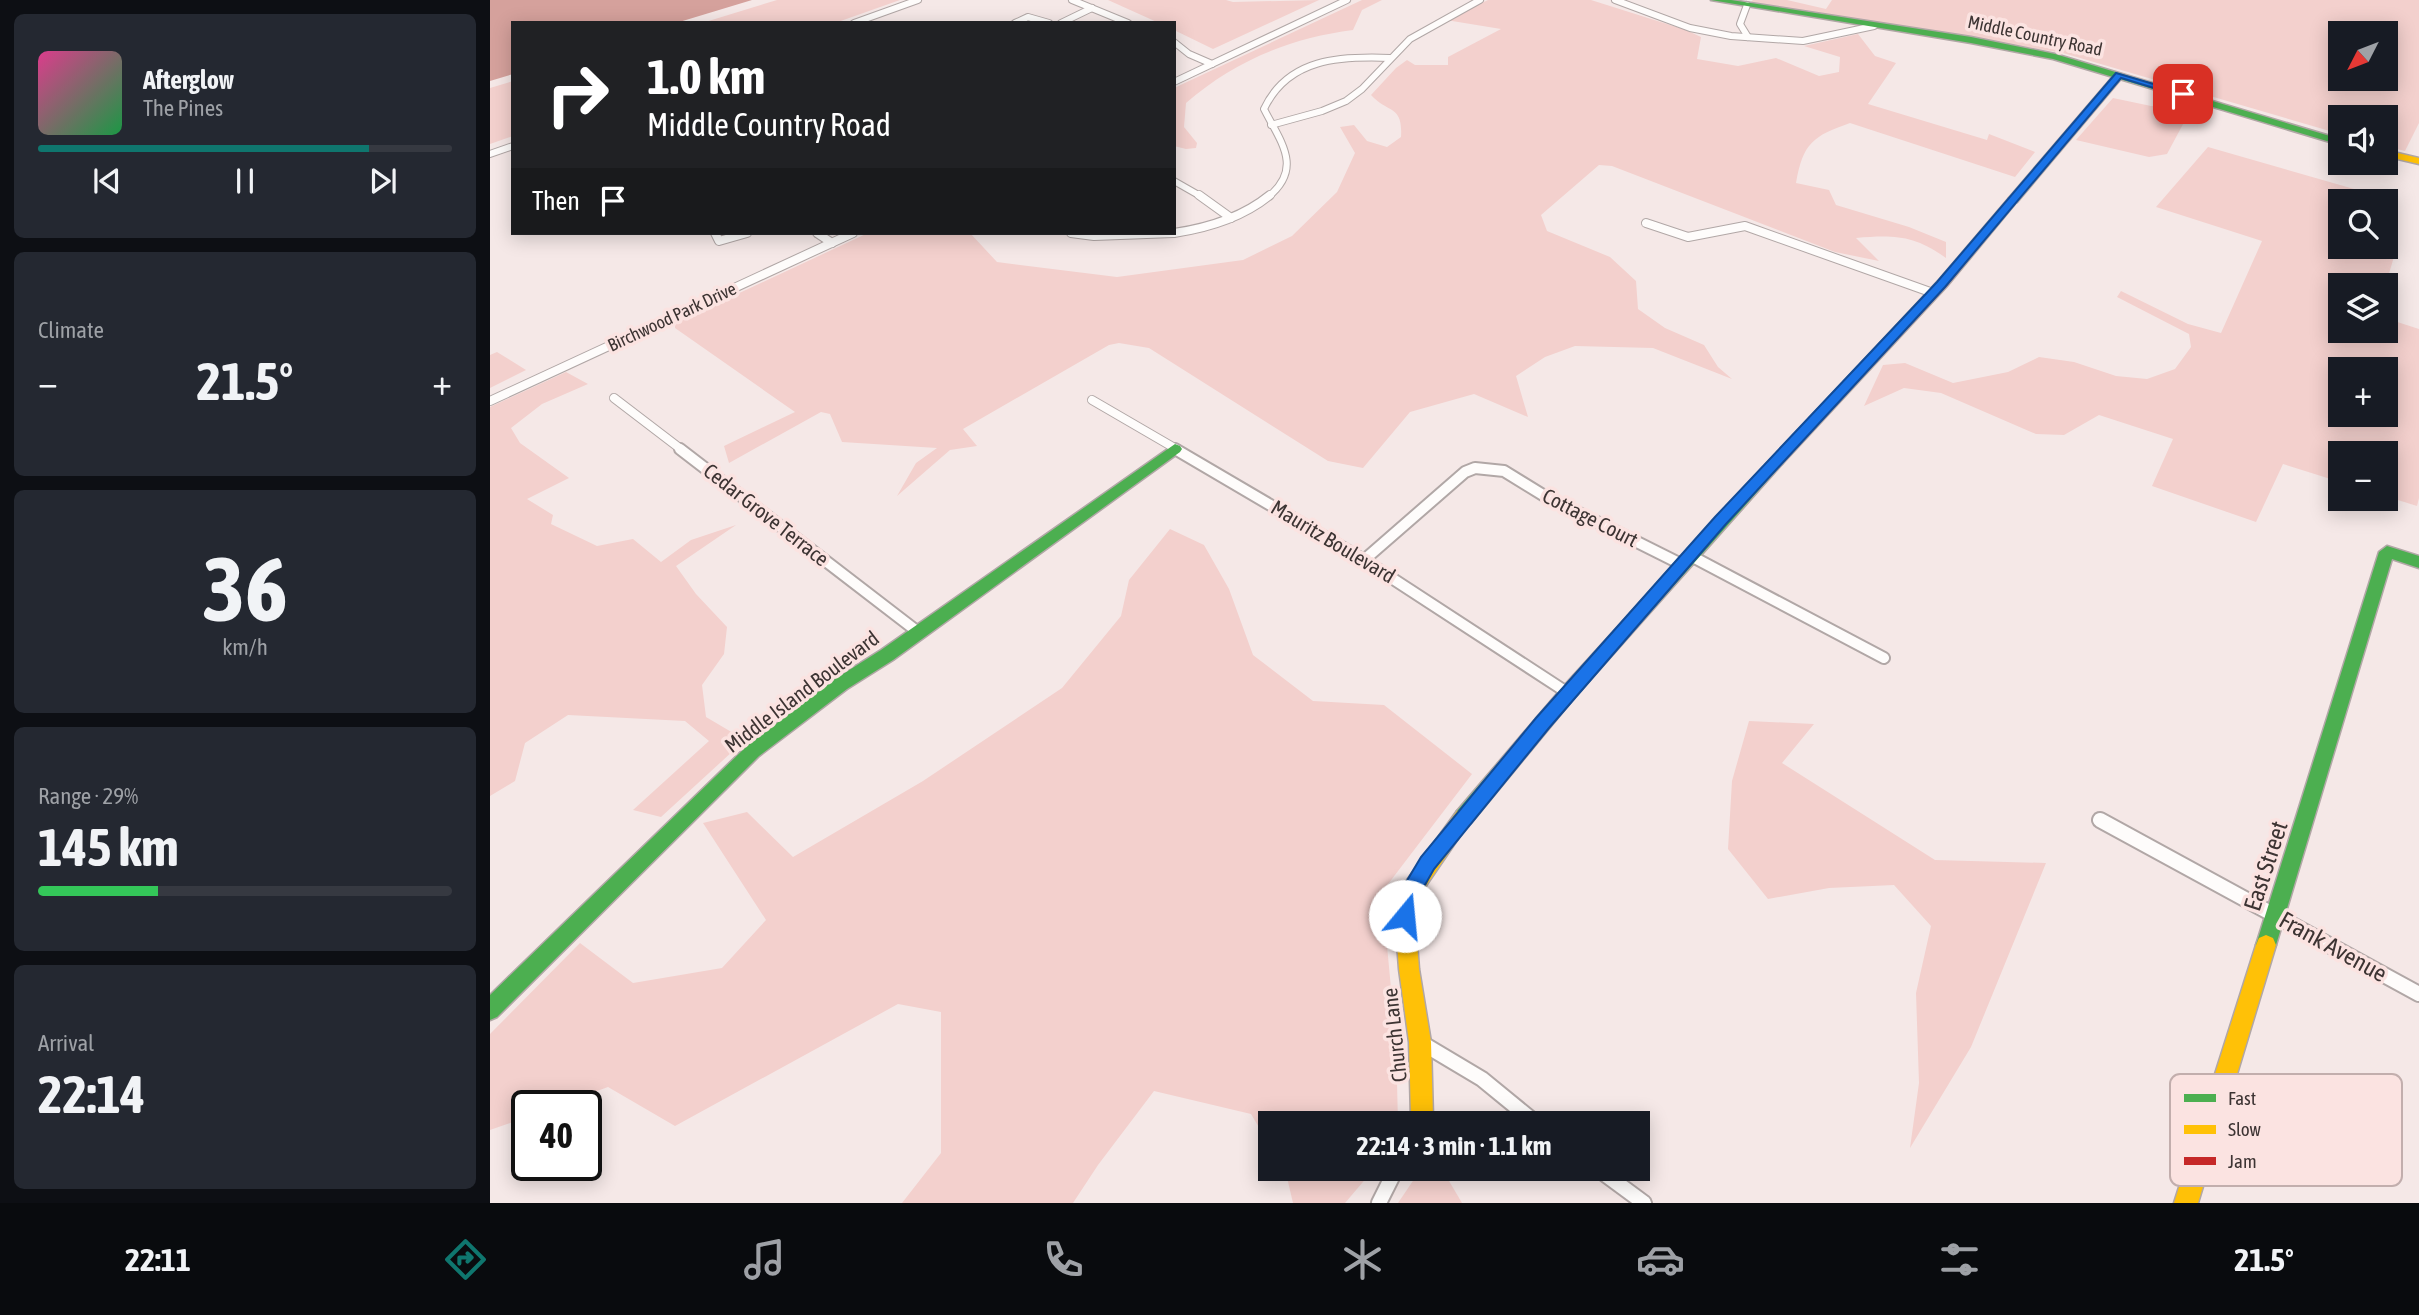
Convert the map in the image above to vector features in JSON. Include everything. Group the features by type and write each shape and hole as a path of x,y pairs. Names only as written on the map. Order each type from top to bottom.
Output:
{"street":[{"path":"862,21 918,0"},
{"path":"1072,0 1123,21"},
{"path":"1176,81 1212,64 1243,54 1249,46 1347,0"},
{"path":"1271,125 1322,111 1346,100 1362,89 1410,39 1480,0"},
{"path":"1615,0 1690,28 1748,37 1803,41 1874,26"},
{"name":"Middle Country Road","path":"1715,0 1750,3 2039,53 2328,138"},
{"path":"1748,37 1740,24 1750,3"},
{"path":"1065,21 1092,8"},
{"path":"1019,21 1028,17 1042,21"},
{"path":"1176,44 1189,54 1212,64"},
{"path":"1176,233 1231,218 1268,198 1285,181 1288,165 1284,149 1264,109 1269,95 1281,81 1320,63 1348,58 1390,58"},
{"name":"Church Lane","path":"1422,1111 1420,1042 1409,969 1405,916 1412,889 1464,816 1568,693 1720,521 1933,293 2119,75"},
{"path":"490,154 511,147"},
{"path":"2398,156 2419,161"},
{"path":"1176,182 1231,218"},
{"path":"1646,223 1688,237 1745,226 1933,293"},
{"path":"716,235 719,241 740,235"},
{"path":"820,235 832,243"},
{"name":"Birchwood Park Drive","path":"490,401 849,235"},
{"path":"1086,235 1121,235"},
{"name":"Cedar Grove Terrace","path":"614,398 918,632"},
{"name":"Mauritz Boulevard","path":"1092,400 1364,560 1568,693"},
{"name":"Middle Island Boulevard","path":"490,1010 753,751 841,684 1175,449"},
{"name":"Cottage Court","path":"1364,560 1465,472 1475,468 1498,470 1884,657"},
{"name":"East Street","path":"2225,1074 2320,775 2343,692 2382,575 2386,552 2419,562"},
{"name":"Frank Avenue","path":"2099,820 2419,994"},
{"path":"1420,1042 1449,1056 1523,1111"},
{"path":"1379,1203 1390,1181"},
{"path":"1614,1181 1644,1203"},
{"name":"East Street","path":"2186,1203 2191,1186"}],"shaded area":[{"path":"490,0 752,0 683,21 511,21 511,75 490,81"},
{"path":"777,0 900,0 841,21 709,21"},
{"path":"1108,0 1319,0 1213,49 1176,31 1176,21 1155,21"},
{"path":"1362,0 1382,0 1362,10 1353,30 1307,39 1264,54 1204,88 1186,103 1184,127 1197,143 1196,148 1176,146 1176,87"},
{"path":"1488,0 1591,0 1701,37 1697,59 1738,66 1776,58 1819,76 1839,72 1840,57 1804,46 1858,34 1875,56 1896,63 1868,104 1987,140 1989,134 2035,152 2015,177 1850,123 1818,137 1806,150 1796,183 1829,190 1836,205 1909,227 1946,242 1946,258 1935,250 1903,238 1856,238 1879,261 1835,252 1612,166 1599,165 1541,215 1547,231 1610,257 1636,281 1638,309 1665,328 1704,345 1718,367 1732,379 1653,348 1575,346 1545,357 1516,376 1528,417 1474,394 1410,412 1363,468 1328,461 1149,348 1119,343 1109,345 963,429 977,446 950,450 897,496 916,463 937,448 842,442 830,414 821,412 729,463 724,446 795,412 675,328 675,323 864,235 972,235 997,262 1117,277 1243,260 1292,236 1337,192 1355,153 1340,127 1354,125 1367,141 1387,147 1401,137 1397,114 1371,95 1396,68 1407,60 1415,65 1448,65 1448,57 1501,29 1446,20"},
{"path":"1787,0 1826,9 1832,0 2419,0 2419,123 2405,151 2398,149 2398,105 2328,105 2328,130 2063,53 1751,2"},
{"path":"511,82 511,137 490,144 490,88"},
{"path":"2113,98 2151,106 2182,106 2189,113 2167,154 2149,157 2076,140"},
{"path":"2208,147 2354,189 2328,189 2328,259 2393,259 2389,273 2328,273 2328,343 2398,343 2398,322 2419,329 2417,506 2398,500 2398,441 2328,441 2328,478 2283,464 2256,522 2152,486 2173,439 2099,415 2064,435 2036,434 1941,393 1904,388 1864,406 1883,365 1905,363 1953,383 2008,372 2039,357 2074,362 2116,376 2147,379 2175,369 2191,347 2189,334 2117,297 2121,291 2188,324 2221,333 2262,241 2156,207"},
{"path":"497,352 526,370 490,388 490,355"},
{"path":"566,372 588,384 542,404 511,428 520,443 569,478 527,499 553,515 551,524 597,546 633,539 661,562 691,540 736,525 676,566 696,594 727,627 724,654 702,685 706,717 745,740 661,817 633,810 709,741 685,721 568,715 525,743 515,781 490,796 490,407"},
{"path":"1170,529 1204,545 1229,589 1253,655 1313,701 1384,705 1472,774 1382,892 1396,1042 1398,1111 1258,1111 1258,1126 1251,1114 1154,1091 1073,1203 902,1203 941,1153 941,1012 898,1004 675,1126 608,1087 600,1090 511,1090 511,1123 490,1130 490,1034 580,943 633,983 722,968 766,920 703,823 747,812 793,857 923,781 1062,688 1121,616 1129,580"},
{"path":"1749,721 1814,724 1782,763 1935,860 2046,863 1971,1047 1910,1148 1919,1083 1916,993 1931,926 1894,885 1829,888 1768,899 1728,849 1732,781"},
{"path":"1288,1181 1364,1181 1345,1203 1293,1203"},
{"path":"1413,1181 1449,1181 1462,1203 1398,1203"}],"traffic: fast":[{"path":"1715,0 1971,40 2055,57 2328,138"},
{"path":"490,1010 753,751 841,684 887,655 1175,449"},
{"path":"1464,817 1568,693 1777,461"},
{"path":"2266,945 2387,552 2419,562"}],"traffic: slow":[{"path":"2013,200 2119,75"},
{"path":"2398,156 2419,161"},
{"path":"1422,1111 1420,1042 1409,969 1405,916 1412,889 1464,817"},
{"path":"2226,1074 2266,945"},
{"path":"2186,1203 2191,1186"}],"traffic: jam":[{"path":"1777,461 1943,283 2013,200"}],"route":[{"path":"1405,916 1412,889 1427,863 1568,693 1720,521 1941,284 2119,75 2183,94"}]}
